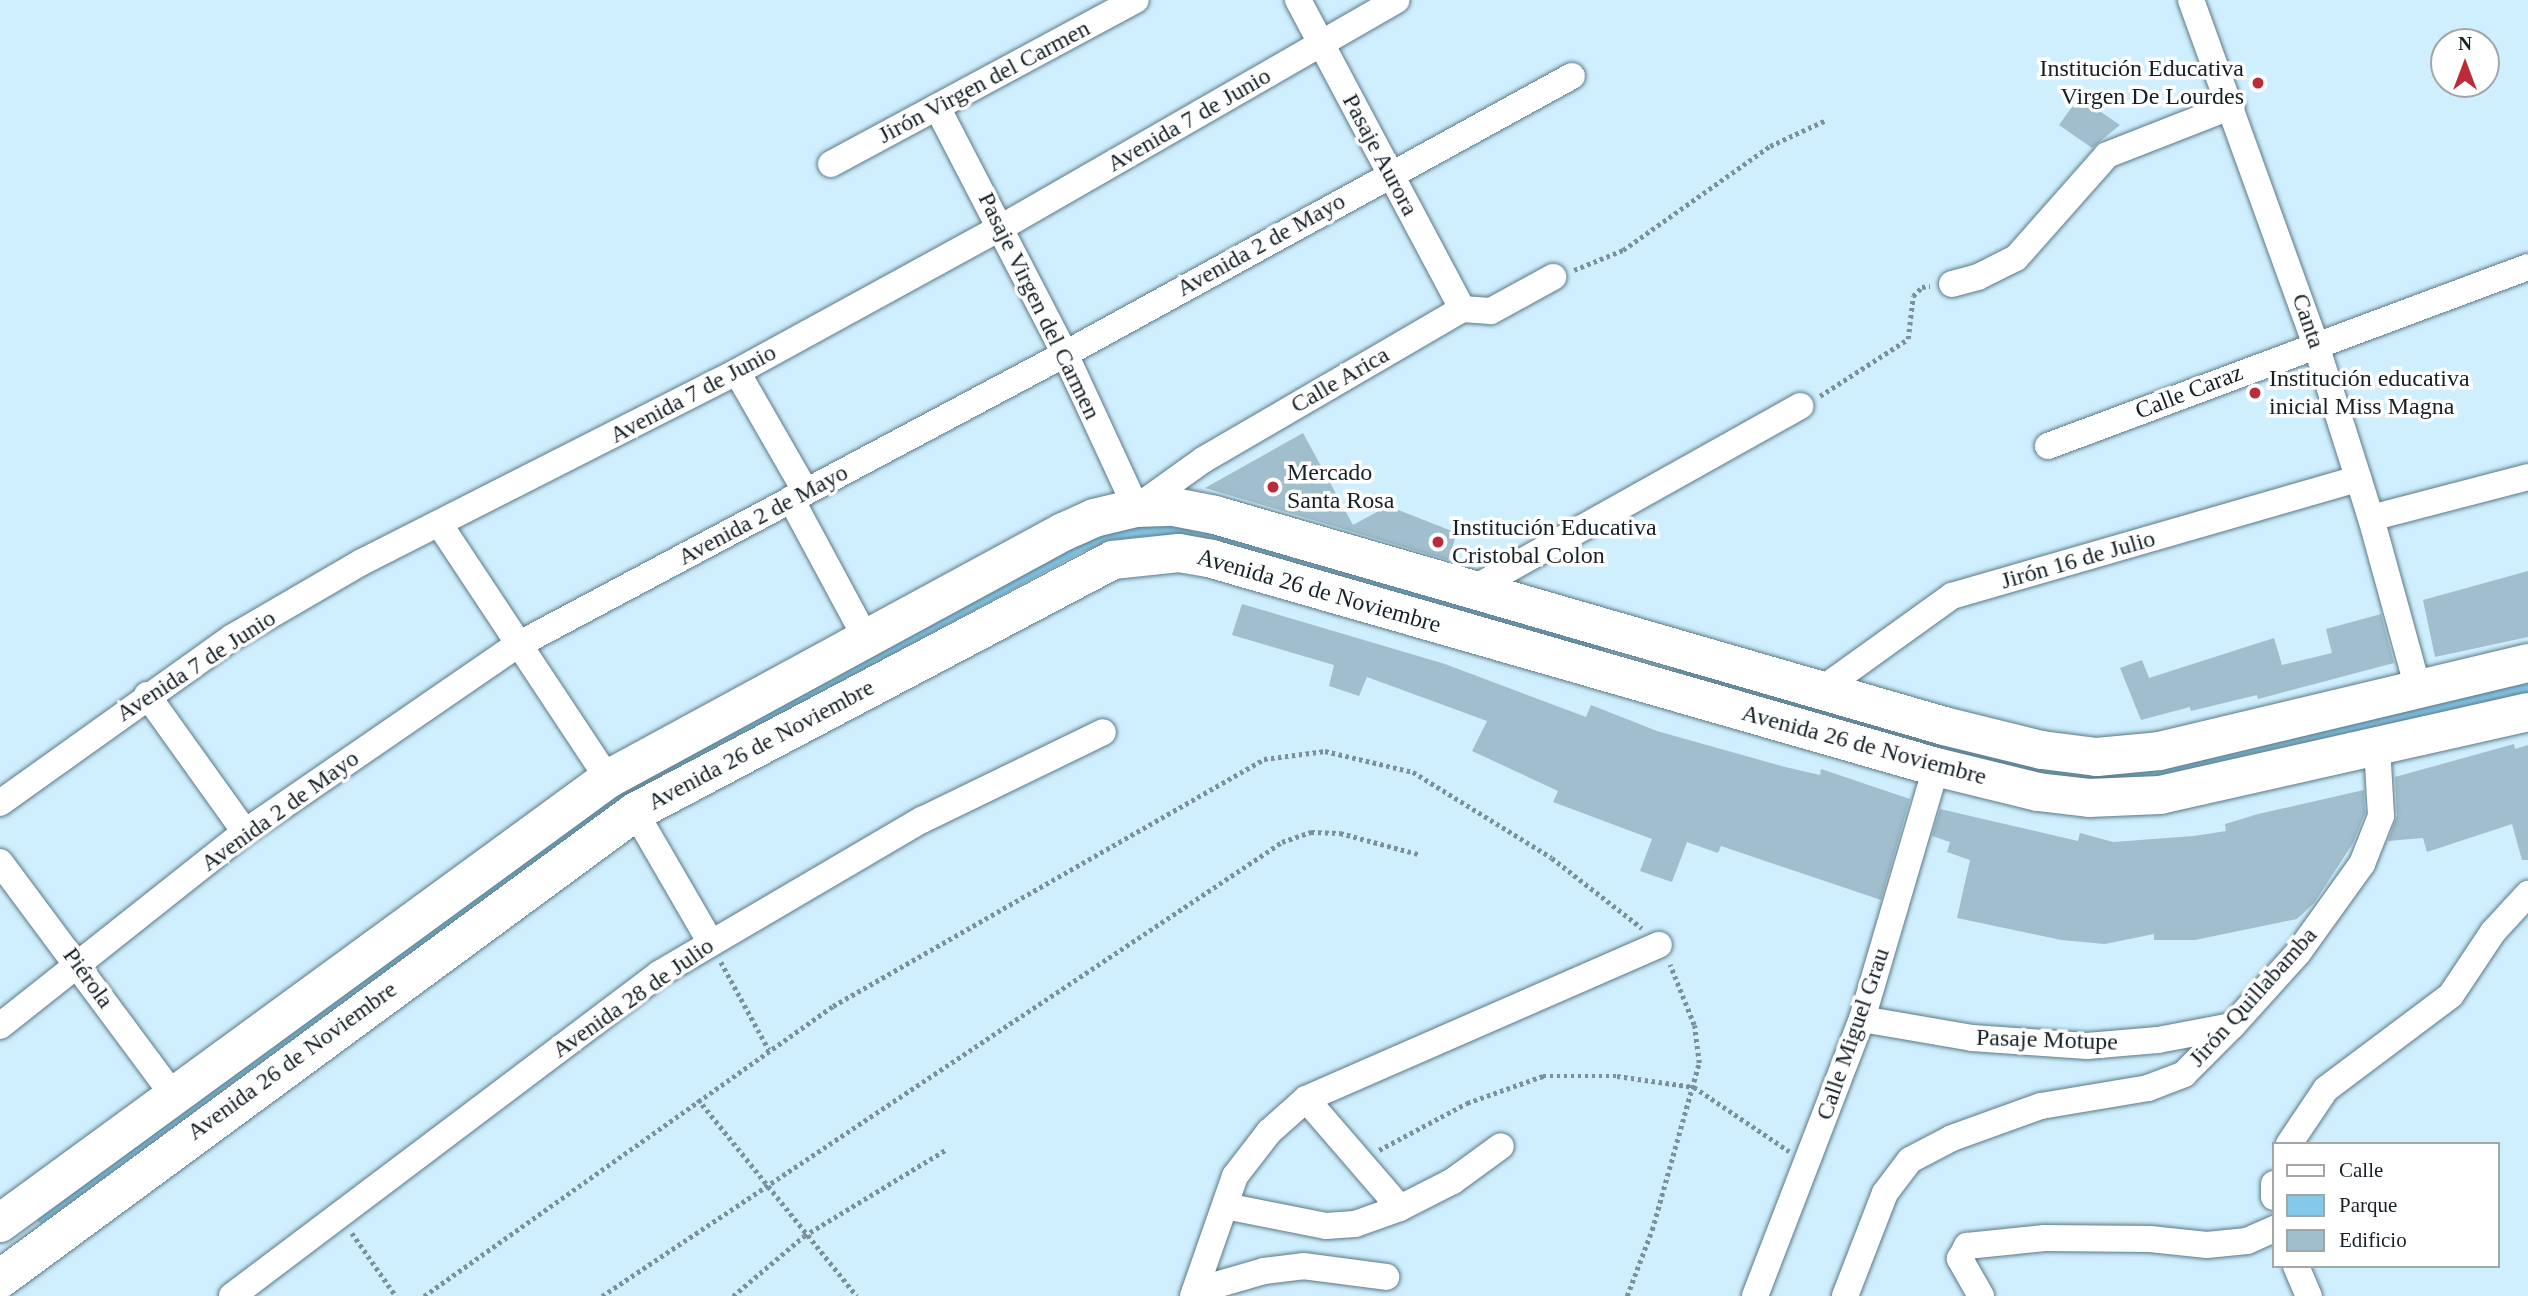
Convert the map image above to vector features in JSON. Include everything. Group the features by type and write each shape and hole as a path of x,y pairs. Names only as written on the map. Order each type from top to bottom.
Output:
{"main road":[{"name":"Avenida 26 de Noviembre","path":"0,1224 608,779 1094,517 1136,508 1174,507 1215,515 2005,741 2097,757 2159,751 2528,663"},
{"name":"Avenida 26 de Noviembre","path":"13,1269 635,812 1087,570 1144,554 1212,559 1936,767 2038,792 2090,798 2160,795 2528,712"},
{"path":"1631,680 1644,638"},
{"path":"0,1224 13,1269"}],"street":[{"name":"Jirón Virgen del Carmen","path":"831,164 1136,0"},
{"name":"Pasaje Aurora","path":"1298,0 1462,309"},
{"name":"Avenida 7 de Junio","path":"0,803 147,695 256,624 362,562 440,525 737,372 1002,227 1396,0"},
{"name":"Canta","path":"2190,0 2232,106 2316,345 2371,517 2418,689"},
{"name":"Avenida 2 de Mayo","path":"0,1026 81,967 245,832 520,644 1065,354 1389,173 1572,76"},
{"path":"1952,284 1978,277 2016,258 2108,155 2232,106"},
{"name":"Pasaje Virgen del Carmen","path":"937,107 1002,227 1065,354 1136,508"},
{"name":"Calle Caraz","path":"2048,446 2528,267"},
{"name":"Calle Arica","path":"1136,508 1203,460 1462,309 1491,311 1553,277"},
{"path":"737,372 866,638"},
{"path":"1473,589 1800,407"},
{"path":"2371,517 2528,477"},
{"name":"Jirón 16 de Julio","path":"1821,690 1952,596 2358,479"},
{"path":"440,525 608,779"},
{"path":"147,695 245,832"},
{"name":"Avenida 28 de Julio","path":"232,1296 659,974 922,820 1103,732"},
{"name":"Jirón Quillabamba","path":"1845,1296 1885,1193 1910,1160 1952,1138 2041,1106 2148,1088 2184,1074 2232,1026 2298,953 2362,864 2381,816 2377,747"},
{"name":"Calle Miguel Grau","path":"1755,1296 1862,1019 1936,767"},
{"path":"635,812 710,943"},
{"name":"Piérola","path":"0,862 81,967 173,1095"},
{"path":"2290,1142 2326,1089 2451,995 2493,932 2528,894"},
{"path":"1194,1294 1236,1176 1269,1132 1307,1099 1659,945"},
{"name":"Pasaje Motupe","path":"1862,1019 1972,1038 2087,1046 2158,1040 2232,1026"},
{"path":"1307,1099 1400,1208"},
{"path":"1225,1206 1326,1226 1355,1224 1400,1208 1453,1181 1501,1146"},
{"path":"1981,1296 1960,1259 1961,1251 1967,1246 2045,1238 2150,1238 2207,1245 2247,1241 2272,1230"},
{"path":"1194,1294 1264,1271 1303,1266 1386,1277"},
{"path":"2297,1268 2309,1296"}],"path":[{"path":"1553,277 1623,250 1770,146 1824,121"},
{"path":"1800,407 1853,377 1908,339 1913,296 1922,287 1952,284"},
{"path":"424,1296 698,1099 833,1006 1264,758 1325,751 1412,772 1552,858 1659,945 1695,1024 1699,1063 1695,1087 1627,1296"},
{"path":"601,1296 1282,842 1311,832 1340,833 1418,854"},
{"path":"710,943 769,1050"},
{"path":"1360,1161 1467,1103 1543,1076 1617,1076 1695,1087 1807,1163"},
{"path":"698,1099 804,1236 857,1296"},
{"path":"733,1296 804,1236 947,1149"},
{"path":"339,1215 396,1296"}],"green space":[{"path":"1163,524 1205,530 1606,645 1604,653 1202,540 1162,535 1112,540 1080,553 614,804 41,1224 35,1218 608,794 1111,528"},
{"path":"1675,664 2014,760 2528,682 2528,693 2192,774 2095,783 2009,769 1672,673"}],"building":[{"path":"2079,97 2120,125 2092,148 2059,125"},
{"name":"Mercado Santa Rosa","path":"1303,433 1353,525 1388,506 1457,533 1448,560 1205,488"},
{"path":"2528,571 2528,637 2435,657 2423,600"},
{"path":"1242,604 1445,664 1586,717 1591,705 1657,731 1785,767 1820,775 1821,769 1910,799 1881,900 1721,846 1718,853 1687,842 1672,882 1640,871 1652,839 1553,802 1558,791 1472,751 1487,721 1367,677 1359,696 1329,686 1334,665 1232,635"},
{"path":"2381,614 2394,663 2258,699 2257,695 2191,711 2190,707 2141,720 2120,668 2142,660 2149,678 2274,638 2282,665 2332,653 2326,629"},
{"path":"2514,744 2515,749 2528,745 2528,860 2522,860 2512,824 2427,852 2423,838 2388,841 2397,816 2395,777"},
{"path":"2364,790 2365,813 2353,843 2314,903 2297,919 2195,940 2154,940 2154,934 2105,944 2061,940 1957,918 1970,860 1947,852 1950,842 1932,836 1940,809 2078,841 2080,833 2113,842 2194,836 2226,831 2225,824 2258,814"}],"place":[{"name":"Institución Educativa Virgen De Lourdes","path":"2258,83"},
{"name":"Institución educativa inicial Miss Magna","path":"2255,393"},
{"name":"Mercado Santa Rosa","path":"1273,487"},
{"name":"Institución Educativa Cristobal Colon","path":"1438,542"}]}
